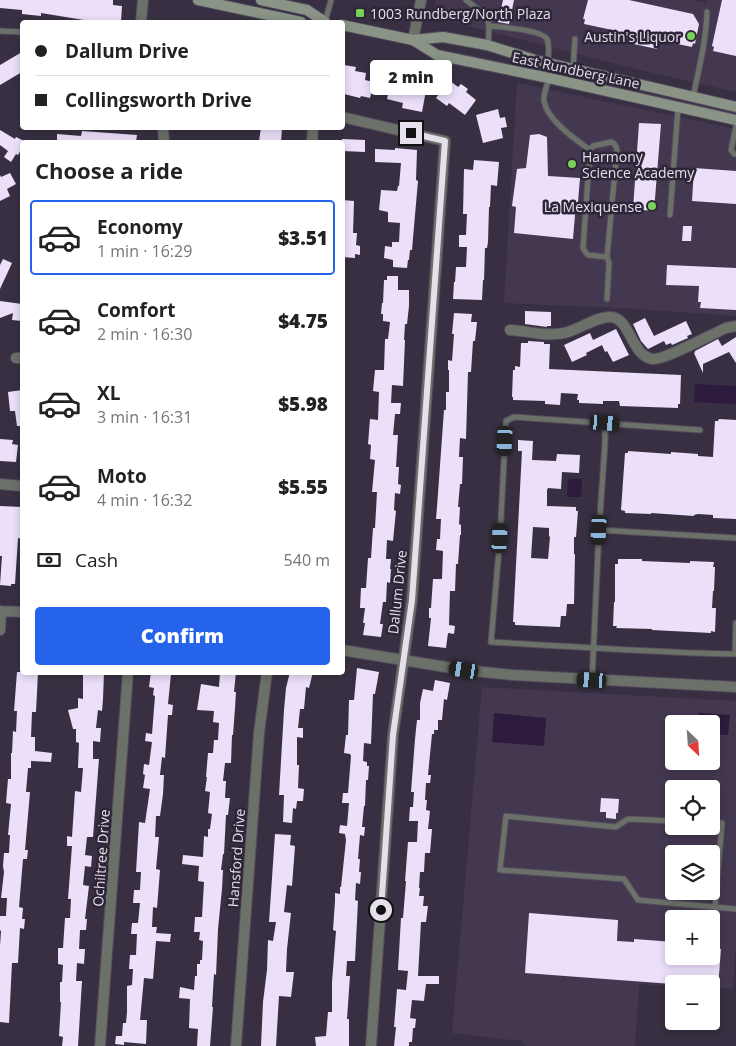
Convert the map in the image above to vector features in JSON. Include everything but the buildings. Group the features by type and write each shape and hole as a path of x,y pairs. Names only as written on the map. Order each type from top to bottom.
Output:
{"main road":[{"path":"198,0 291,20"},
{"path":"261,0 307,10 324,20"},
{"name":"East Rundberg Lane","path":"345,26 413,40 443,37 488,45 548,63 736,107"},
{"name":"East Rundberg Lane","path":"413,40 437,55 736,120"}],"street":[{"path":"141,20 143,0"},
{"path":"413,40 422,0"},
{"name":"Dallum Drive","path":"345,118 445,141 412,600 393,735 371,1046"},
{"path":"510,330 543,334 562,333 598,319 612,317 616,318 623,325 638,350 645,357 654,360 667,356 726,328 736,326"},
{"path":"0,484 20,486"},
{"path":"0,630 1,611 20,612"},
{"path":"345,651 464,670 513,675 736,687"},
{"name":"Ochiltree Drive","path":"100,1046 128,675"},
{"name":"Hansford Drive","path":"236,1046 259,733 267,675"}],"lane":[{"path":"327,20 331,0"},
{"path":"466,0 488,18 490,26 488,45"},
{"path":"693,97 700,66 707,12"},
{"path":"490,26 517,29 543,35 547,39 548,63"},
{"path":"0,31 20,32"},
{"path":"573,69 575,39"},
{"path":"549,78 544,98 548,112 555,121 590,150"},
{"path":"670,215 678,107"},
{"path":"736,126 731,150 736,154"},
{"path":"607,257 588,255 583,248 590,150 593,146 611,142 614,143 617,150 607,257 609,262 607,299"},
{"path":"700,430 514,417 506,421 500,538 491,642 675,653 735,654 736,623"},
{"path":"592,680 605,423"},
{"path":"599,530 736,538"},
{"path":"665,821 628,819 616,827 506,816 500,870 624,879 638,900 736,909"},
{"path":"715,907 722,823 720,823"}],"shaded area":[{"path":"436,0 691,0 706,3 707,0 736,0 736,92 644,71 432,17"},
{"path":"517,83 736,129 736,316 621,308 504,303"},
{"path":"695,384 736,386 736,404 694,402"},
{"path":"568,479 582,479 581,497 567,497"},
{"path":"482,687 736,701 736,943 733,989 720,988 720,975 665,975 665,985 639,984 635,1046 526,1046 522,1041 452,1033"},
{"path":"494,713 546,718 544,746 492,742"},
{"path":"699,713 730,715 728,735 720,735 720,715 699,715"}],"place":[{"name":"1003 Rundberg/North Plaza","path":"360,13"},
{"name":"Austin's Liquor","path":"691,36"},
{"name":"Harmony Science Academy","path":"572,164"},
{"name":"La Mexiquense","path":"652,206"}],"route":[{"path":"381,910 393,735 412,600 445,141 411,133"}]}
